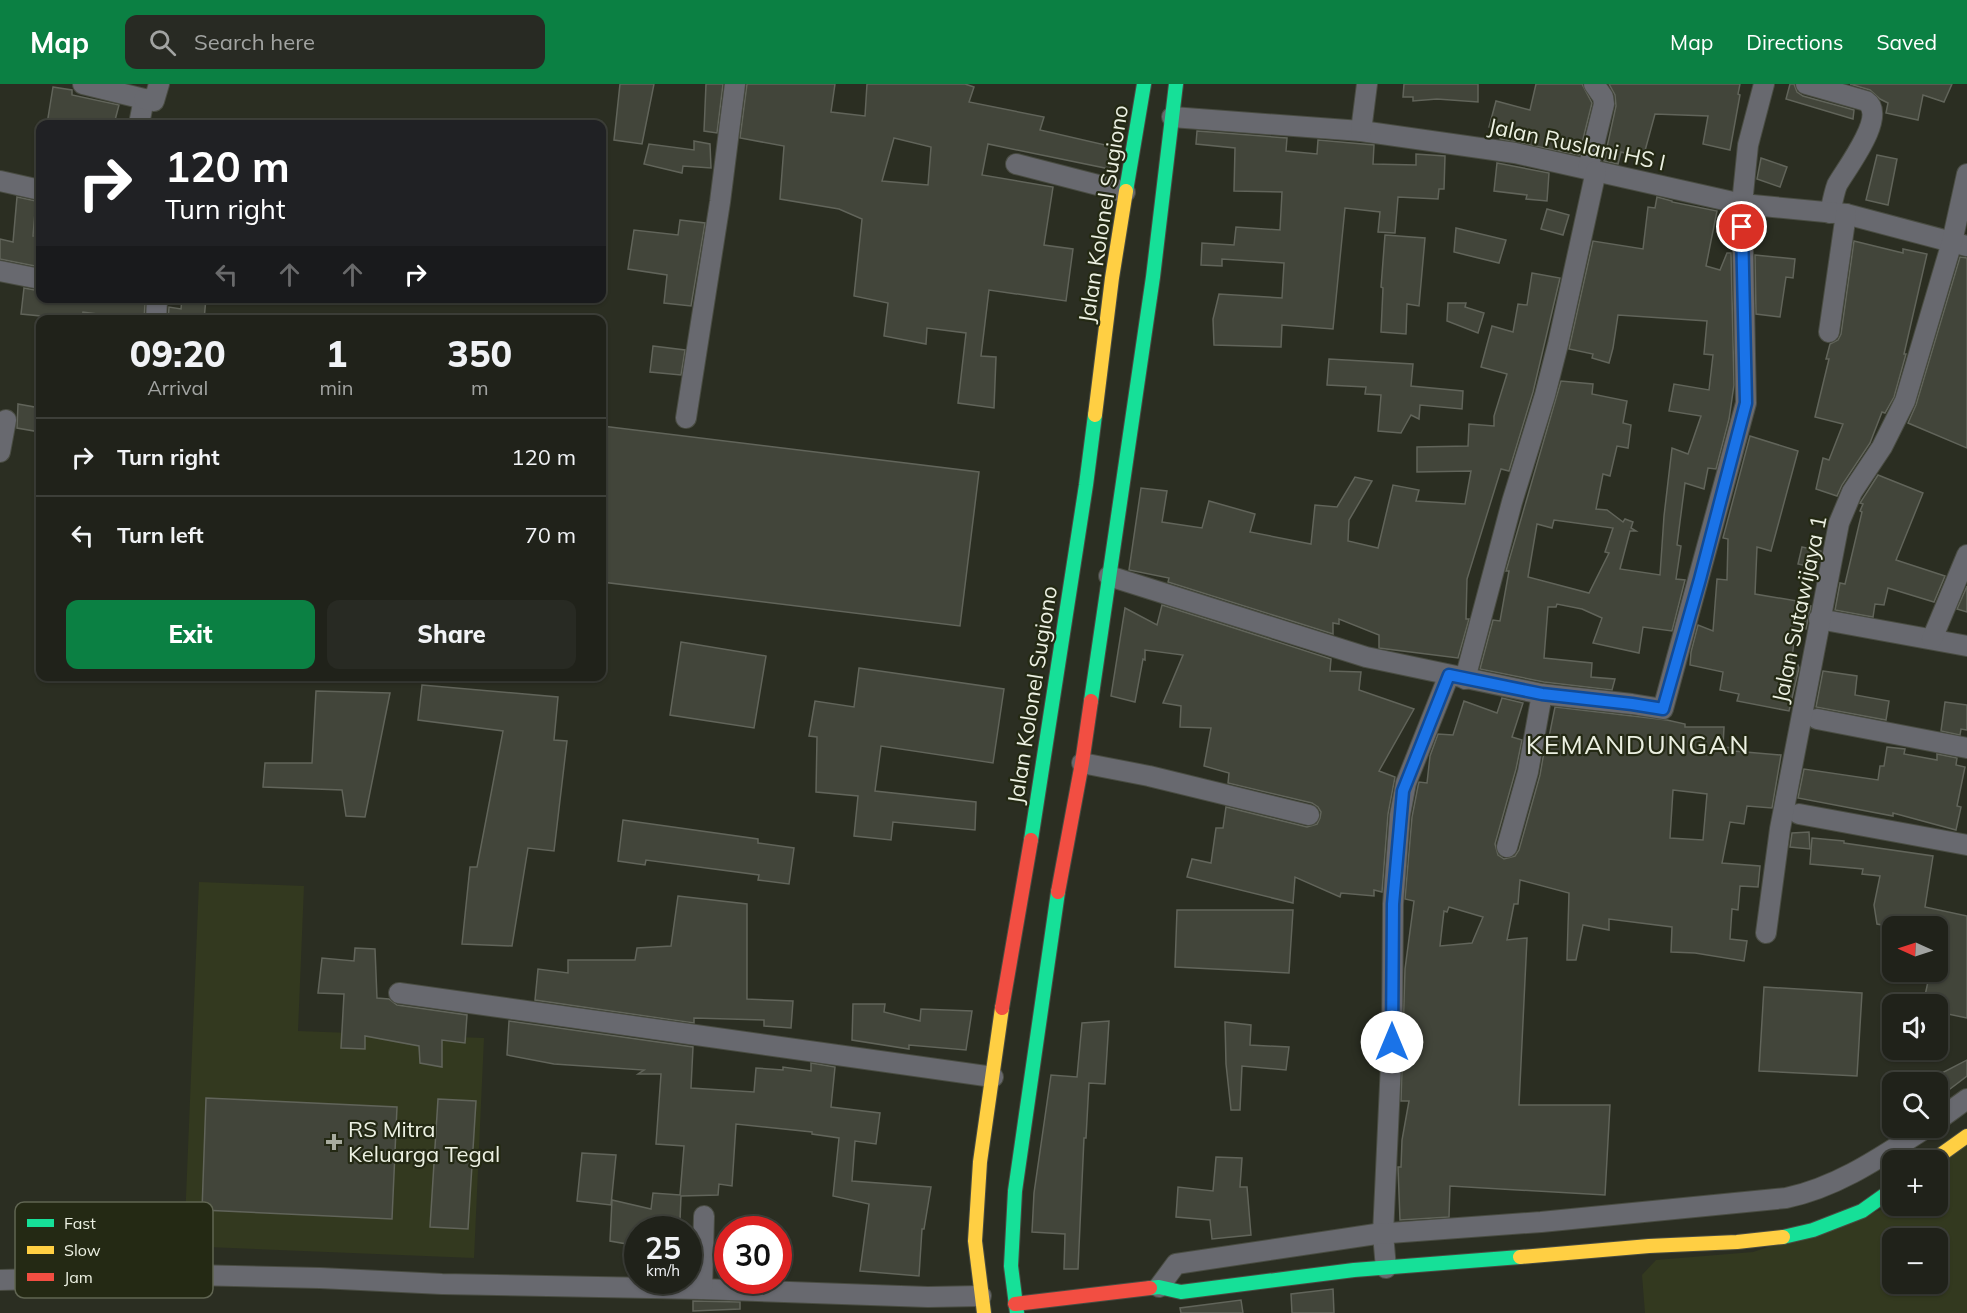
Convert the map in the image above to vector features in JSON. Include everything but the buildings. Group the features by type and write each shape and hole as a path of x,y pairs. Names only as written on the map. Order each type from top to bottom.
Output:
{"main road":[{"name":"Jalan Kolonel Sugiono","path":"983,1305 975,1240 978,1177 1009,959 1063,664 1125,192 1144,84"},
{"path":"1176,84 1153,277 1109,576 1091,667 1082,763 1057,898 1015,1191 1011,1266 1016,1308 1160,1287 1181,1292 1240,1283 1386,1268 1649,1245 1737,1242 1788,1236 1813,1230 1862,1212 1882,1197"},
{"path":"1947,1150 1967,1136"}],"street":[{"path":"83,84 153,101 159,84"},
{"path":"686,418 720,202 735,84"},
{"path":"1361,130 1367,84"},
{"path":"1386,1268 1383,1234 1392,1042 1393,904 1400,815 1406,783 1457,677 1545,395 1558,344 1604,104 1603,97 1594,84"},
{"path":"1109,576 1366,657 1542,694 1663,709 1746,403 1742,204 1748,145 1764,84"},
{"path":"1806,84 1866,101 1871,106 1872,114 1868,131 1855,160 1837,186 1838,213 1829,332"},
{"path":"140,120 144,99"},
{"name":"Jalan Ruslani HS I","path":"1172,117 1361,130 1515,153 1742,204 1838,213 1960,244"},
{"path":"1016,164 1125,192"},
{"name":"Jalan Sutawijaya 1","path":"1766,933 1780,829 1839,523 1852,492 1882,447 1905,401 1960,244 1967,174"},
{"path":"0,181 36,189"},
{"path":"0,271 36,278"},
{"path":"0,452 6,420"},
{"path":"1932,639 1967,555"},
{"path":"1819,619 1967,646"},
{"path":"1507,847 1528,772 1542,694"},
{"path":"1817,718 1967,748"},
{"path":"1082,763 1159,778 1309,815"},
{"path":"1799,814 1967,845"},
{"path":"399,993 993,1077"},
{"path":"1948,1113 1967,1099"},
{"path":"1160,1287 1176,1263 1383,1234 1541,1222 1786,1198 1813,1192 1846,1177 1910,1138"},
{"path":"704,1216 702,1289 928,1298 983,1305"},
{"path":"213,1275 442,1284 624,1288"},
{"path":"0,1280 15,1280"}],"shaded area":[{"name":"RS Mitra Keluarga Tegal","path":"199,882 304,886 298,1031 484,1038 474,1258 213,1247 213,1202 186,1202"},
{"path":"1967,1139 1967,1313 1645,1313 1642,1275 1656,1260 1753,1252 1882,1210 1882,1216 1948,1216 1948,1153"}],"traffic: fast":[{"path":"1126,191 1144,84"},
{"path":"1091,701 1153,277 1176,84"},
{"path":"1031,840 1095,415"},
{"path":"1017,1313 1011,1266 1015,1191 1058,892"},
{"path":"1783,1237 1813,1230 1862,1211 1882,1197"},
{"path":"1150,1288 1159,1287 1181,1292 1354,1270 1520,1257"}],"traffic: slow":[{"path":"1095,415 1112,278 1126,191"},
{"path":"984,1313 975,1241 980,1162 1002,1008"},
{"path":"1947,1150 1967,1136"},
{"path":"1520,1257 1783,1237"}],"traffic: jam":[{"path":"1058,892 1091,701"},
{"path":"1002,1008 1031,840"},
{"path":"1015,1304 1150,1288"}],"place":[{"name":"RS Mitra Keluarga Tegal","path":"334,1142"}],"district":[{"name":"KEMANDUNGAN","path":"1638,744"}],"route":[{"path":"1392,1042 1393,904 1403,791 1449,675 1542,694 1663,709 1746,403 1742,227"}]}
